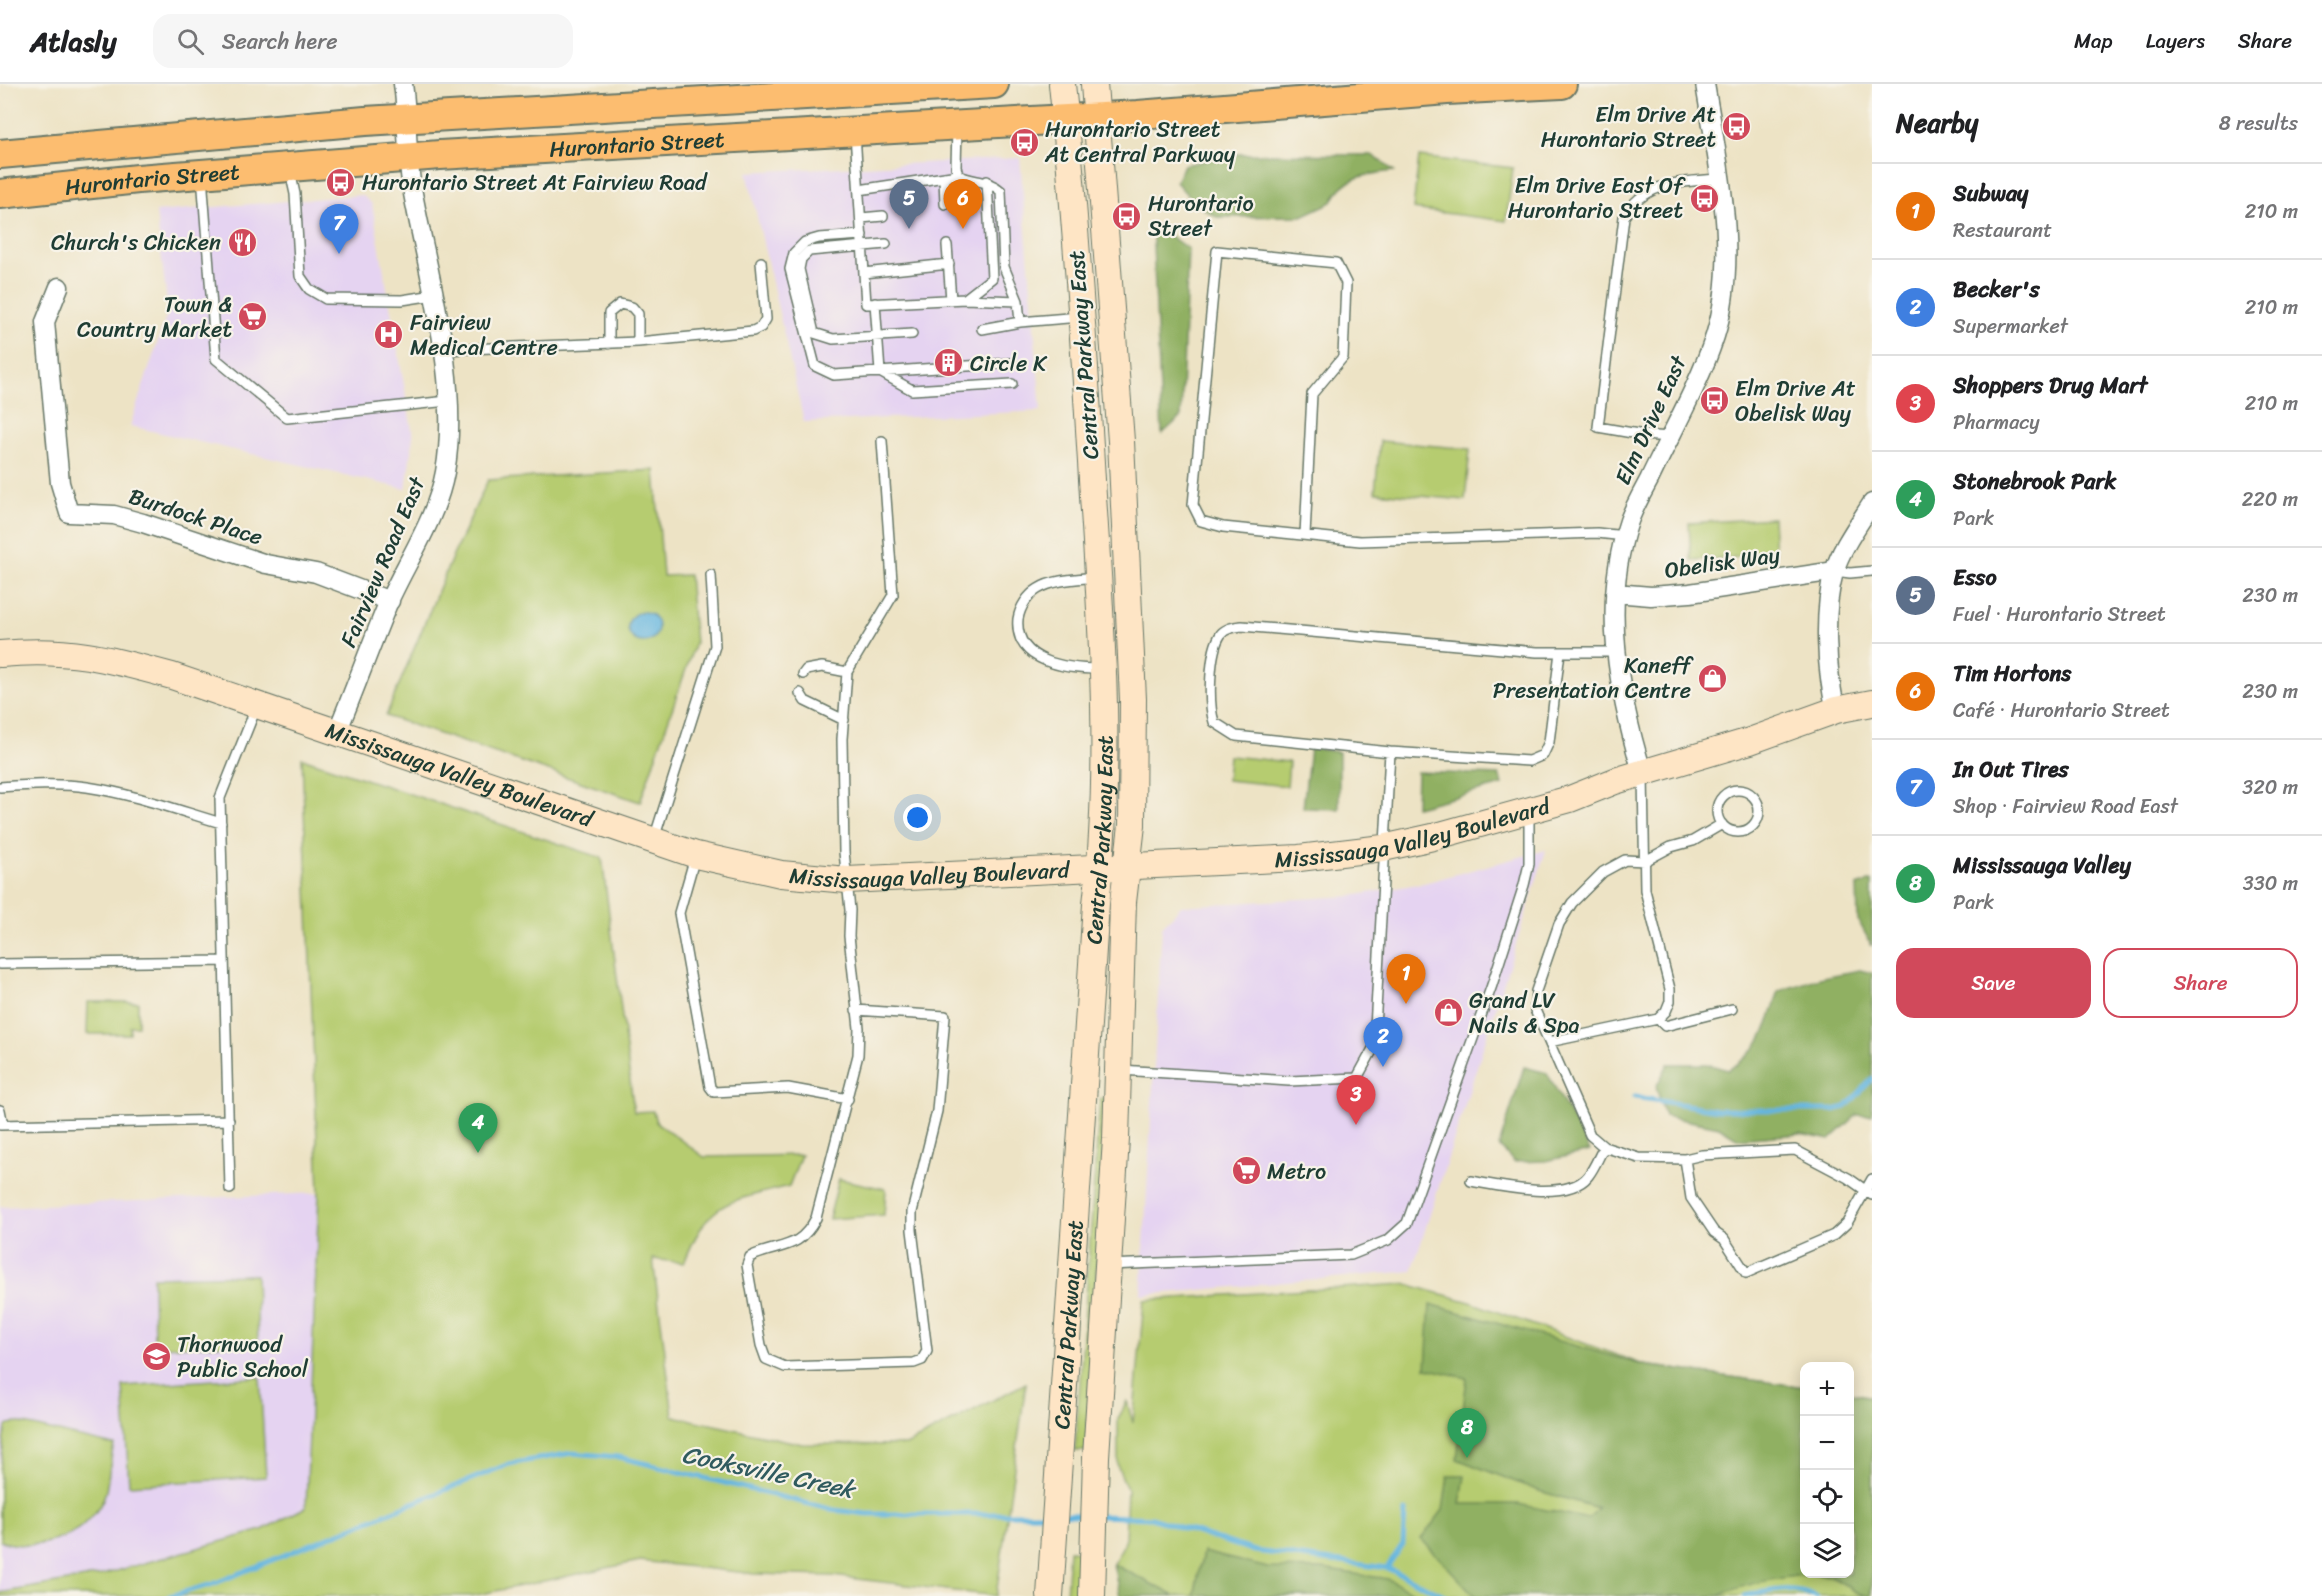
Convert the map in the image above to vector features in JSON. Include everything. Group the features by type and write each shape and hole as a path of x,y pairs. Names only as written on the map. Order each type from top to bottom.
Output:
{"main road":[{"name":"Hurontario Street","path":"0,154 408,119 897,87 994,84"},
{"name":"Hurontario Street","path":"0,194 202,173 410,157 1274,106 1447,90 1562,84"}],"street":[{"name":"Fairview Road East","path":"337,732 445,474 449,434 448,401 434,295 411,184 404,84"},
{"name":"Central Parkway East","path":"1050,1596 1104,829 1103,669 1098,576 1062,84"},
{"name":"Central Parkway East","path":"1092,1596 1096,1457 1116,1138 1116,1070 1123,902 1132,825 1133,699 1121,441 1094,84"},
{"name":"Elm Drive East","path":"1643,774 1625,707 1616,652 1616,569 1630,520 1715,335 1725,287 1725,234 1705,84"},
{"name":"Burdock Place","path":"59,287 45,322 60,483 69,513 114,515 266,564 316,573 390,601"},
{"path":"1080,317 1111,315"},
{"path":"1836,710 1828,673 1829,608 1834,571 1872,502"},
{"name":"Obelisk Way","path":"1615,593 1651,596 1690,593 1834,571"},
{"name":"Mississauga Valley Boulevard","path":"0,654 70,652 103,657 172,676 696,855 781,874 847,880 929,878 1100,867 1339,856 1383,848 1529,810 1836,710 1872,704"}],"lane":[{"path":"958,124 956,167 958,175"},
{"path":"855,130 866,304 965,299 1018,301"},
{"path":"289,166 295,194 300,276 309,289 326,299 402,300 434,295"},
{"path":"202,173 216,359 236,378 287,418 448,401"},
{"path":"859,190 958,175 968,180 987,181 1001,191 1004,267 1018,301 1020,322"},
{"path":"944,177 945,204"},
{"path":"1669,437 1599,427 1624,217 1632,202 1654,188 1719,179"},
{"path":"965,299 992,278 987,181"},
{"path":"861,218 883,216"},
{"path":"862,235 805,242 794,253 790,269 815,366 834,375 1012,363"},
{"path":"886,244 863,248 809,250 801,259 799,269 814,333 833,339 912,334"},
{"path":"947,245 951,300"},
{"path":"1305,535 1312,394 1343,357 1346,283 1336,263 1217,251 1193,505 1201,521 1223,526 1360,542 1596,533 1625,536"},
{"path":"442,350 609,344 758,330 766,319 761,262"},
{"path":"864,273 949,264"},
{"path":"874,303 880,372"},
{"path":"609,344 609,314 620,304 632,307 638,314 638,342"},
{"path":"982,329 1020,322 1080,317"},
{"path":"880,372 912,390 1012,384"},
{"path":"856,1010 945,1016 937,1111 912,1212 912,1230 927,1351 922,1360 914,1363 785,1368 766,1359 761,1345 747,1265 750,1257 792,1245 809,1233 816,1218 858,1055 859,1028 856,1010 844,852 844,720 847,672 893,595 882,441"},
{"path":"1834,571 1850,573 1872,571"},
{"path":"653,841 715,646 711,575"},
{"path":"1098,576 1068,580 1040,588 1028,597 1019,615 1018,633 1023,645 1039,658 1071,669 1103,669"},
{"path":"1560,652 1549,742 1543,754 1528,760 1390,752 1236,736 1225,732 1214,722 1209,706 1215,648 1221,633 1230,627 1242,626 1560,652 1616,652"},
{"path":"803,674 806,670 822,667 847,672"},
{"path":"800,693 805,701 844,720"},
{"path":"230,1189 220,798 257,706"},
{"path":"1116,1070 1289,1081 1358,1078 1374,1047 1390,752"},
{"path":"1549,1042 1658,1019 1666,1011 1670,1001 1670,989 1645,890 1642,826 1643,774"},
{"path":"0,787 35,784 86,787 120,794 221,823"},
{"path":"1736,790 1752,795 1759,811 1753,826 1736,832 1722,824 1718,807 1727,793 1736,790"},
{"path":"1107,1265 1351,1255 1388,1240 1407,1223 1492,985 1524,885 1530,855 1529,810"},
{"path":"1722,824 1693,841 1671,847 1645,861 1625,860 1603,872 1572,903 1559,924 1536,992 1535,1010 1590,1135 1604,1147 1639,1158 1685,1159 1702,1155 1795,1150 1848,1178 1868,1193"},
{"path":"696,855 679,913 710,1087 714,1092 788,1088 848,1099"},
{"path":"0,964 224,961"},
{"path":"1658,1019 1665,1026 1732,1009"},
{"path":"0,1110 1,1125 229,1120"},
{"path":"1471,1181 1554,1191 1570,1188 1587,1177 1604,1147"},
{"path":"1685,1159 1691,1198 1714,1232 1724,1239 1746,1273 1834,1235 1847,1223 1868,1193 1872,1179"}],"shaded area":[{"path":"1020,158 1041,411 804,422 747,172"},
{"path":"362,195 372,204 413,436 406,489 130,426 168,311 156,212"},
{"path":"1546,850 1412,1271 1141,1295 1162,927 1181,906 1351,896 1424,883"},
{"name":"Thornwood Public School","path":"319,1193 306,1507 262,1530 102,1575 0,1593 0,1207"}],"green space":[{"path":"1238,154 1372,155 1394,171 1357,178 1343,187 1332,202 1302,216 1217,217 1195,204 1176,182 1184,165"},
{"path":"1419,157 1513,168 1506,221 1413,209"},
{"path":"1152,223 1188,249 1181,417 1162,434"},
{"path":"1380,441 1470,449 1465,500 1375,492"},
{"path":"655,470 663,576 689,575 695,643 640,802 386,716 451,560 488,480"},
{"path":"1773,518 1775,555 1691,560 1689,523"},
{"path":"1310,748 1339,752 1339,809 1303,808"},
{"path":"1229,756 1289,762 1287,786 1227,780"},
{"path":"302,758 602,858 634,1112 653,1111 656,1122 704,1157 801,1155 789,1186 736,1201 723,1206 712,1215 702,1226 684,1263 653,1259 673,1416 802,1444 906,1445 1026,1383 996,1596 833,1576 756,1574 640,1561 472,1596 0,1596 0,1593 102,1575 262,1530 306,1507 319,1193"},
{"path":"1417,772 1499,775 1503,785 1416,807"},
{"path":"1872,881 1872,946 1858,920 1857,886"},
{"path":"1860,970 1872,973 1872,1115 1857,1115 1830,1140 1800,1134 1738,1139 1719,1127 1665,1116 1656,1087 1668,1064 1707,1064 1728,1070 1749,1054 1762,1037 1779,991 1823,977"},
{"path":"88,1002 138,1002 138,1026 130,1026 130,1034 87,1034"},
{"path":"1524,1067 1547,1073 1590,1151 1546,1161 1514,1162 1499,1146"},
{"path":"1103,1098 1106,1100 1086,1451 1075,1451 1100,1100"},
{"path":"839,1179 886,1189 884,1215 829,1219"},
{"path":"256,1275 258,1344 154,1347 153,1277"},
{"path":"1406,1284 1470,1302 1644,1365 1800,1386 1800,1578 1854,1578 1854,1394 1872,1397 1872,1596 1127,1596 1113,1564 1125,1542 1127,1489 1118,1467 1118,1419 1127,1401 1133,1423 1144,1300"},
{"path":"1430,1304 1643,1365 1800,1386 1800,1576 1757,1583 1720,1596 1475,1596 1421,1539 1443,1510 1448,1476 1465,1476 1460,1504 1518,1504 1588,1519 1598,1508 1539,1491 1457,1459 1467,1378 1426,1368"},
{"path":"260,1377 266,1477 129,1485 123,1386"},
{"path":"1854,1394 1872,1397 1872,1596 1860,1594 1833,1578 1854,1578"},
{"path":"16,1422 114,1445 106,1491 100,1506 90,1519 64,1537 32,1545 0,1541 0,1471 6,1426"},
{"path":"1069,1550 1084,1551 1082,1596 1066,1596"},
{"path":"1203,1552 1268,1568 1322,1569 1388,1579 1420,1596 1194,1596"},
{"path":"1113,1564 1175,1596 1120,1596"}],"water":[{"path":"643,612 654,616 658,627 654,638 643,642 632,638 628,627 632,616"}],"waterway":[{"path":"1635,1097 1718,1110 1833,1110 1846,1107 1872,1079"},
{"name":"Cooksville Creek","path":"170,1596 213,1584 509,1464 572,1453 619,1457 834,1510 867,1514 1049,1514"},
{"path":"1387,1568 1403,1544 1405,1511"},
{"name":"Cooksville Creek","path":"1061,1514 1088,1516"},
{"name":"Cooksville Creek","path":"1100,1516 1151,1518 1255,1551 1387,1568 1446,1596"},
{"name":"Cooksville Creek","path":"1745,1596 1789,1590 1816,1596"}],"place":[{"name":"Elm Drive At Hurontario Street","path":"1737,127"},
{"name":"Hurontario Street At Central Parkway","path":"1024,142"},
{"name":"Hurontario Street At Fairview Road","path":"341,182"},
{"name":"Elm Drive East Of Hurontario Street","path":"1704,198"},
{"name":"Hurontario Street","path":"1127,216"},
{"name":"Esso","path":"909,229"},
{"name":"Tim Hortons","path":"963,229"},
{"name":"Church's Chicken","path":"242,242"},
{"name":"In Out Tires","path":"339,254"},
{"name":"Town & Country Market","path":"253,317"},
{"name":"Fairview Medical Centre","path":"389,335"},
{"name":"Circle K","path":"949,363"},
{"name":"Elm Drive At Obelisk Way","path":"1714,401"},
{"name":"Kaneff Presentation Centre","path":"1712,678"},
{"name":"Subway","path":"1406,1004"},
{"name":"Grand LV Nails & Spa","path":"1448,1013"},
{"name":"Becker's","path":"1383,1067"},
{"name":"Shoppers Drug Mart","path":"1356,1125"},
{"name":"Stonebrook Park","path":"478,1153"},
{"name":"Metro","path":"1246,1171"},
{"name":"Thornwood Public School","path":"156,1357"},
{"name":"Mississauga Valley","path":"1467,1458"}]}
